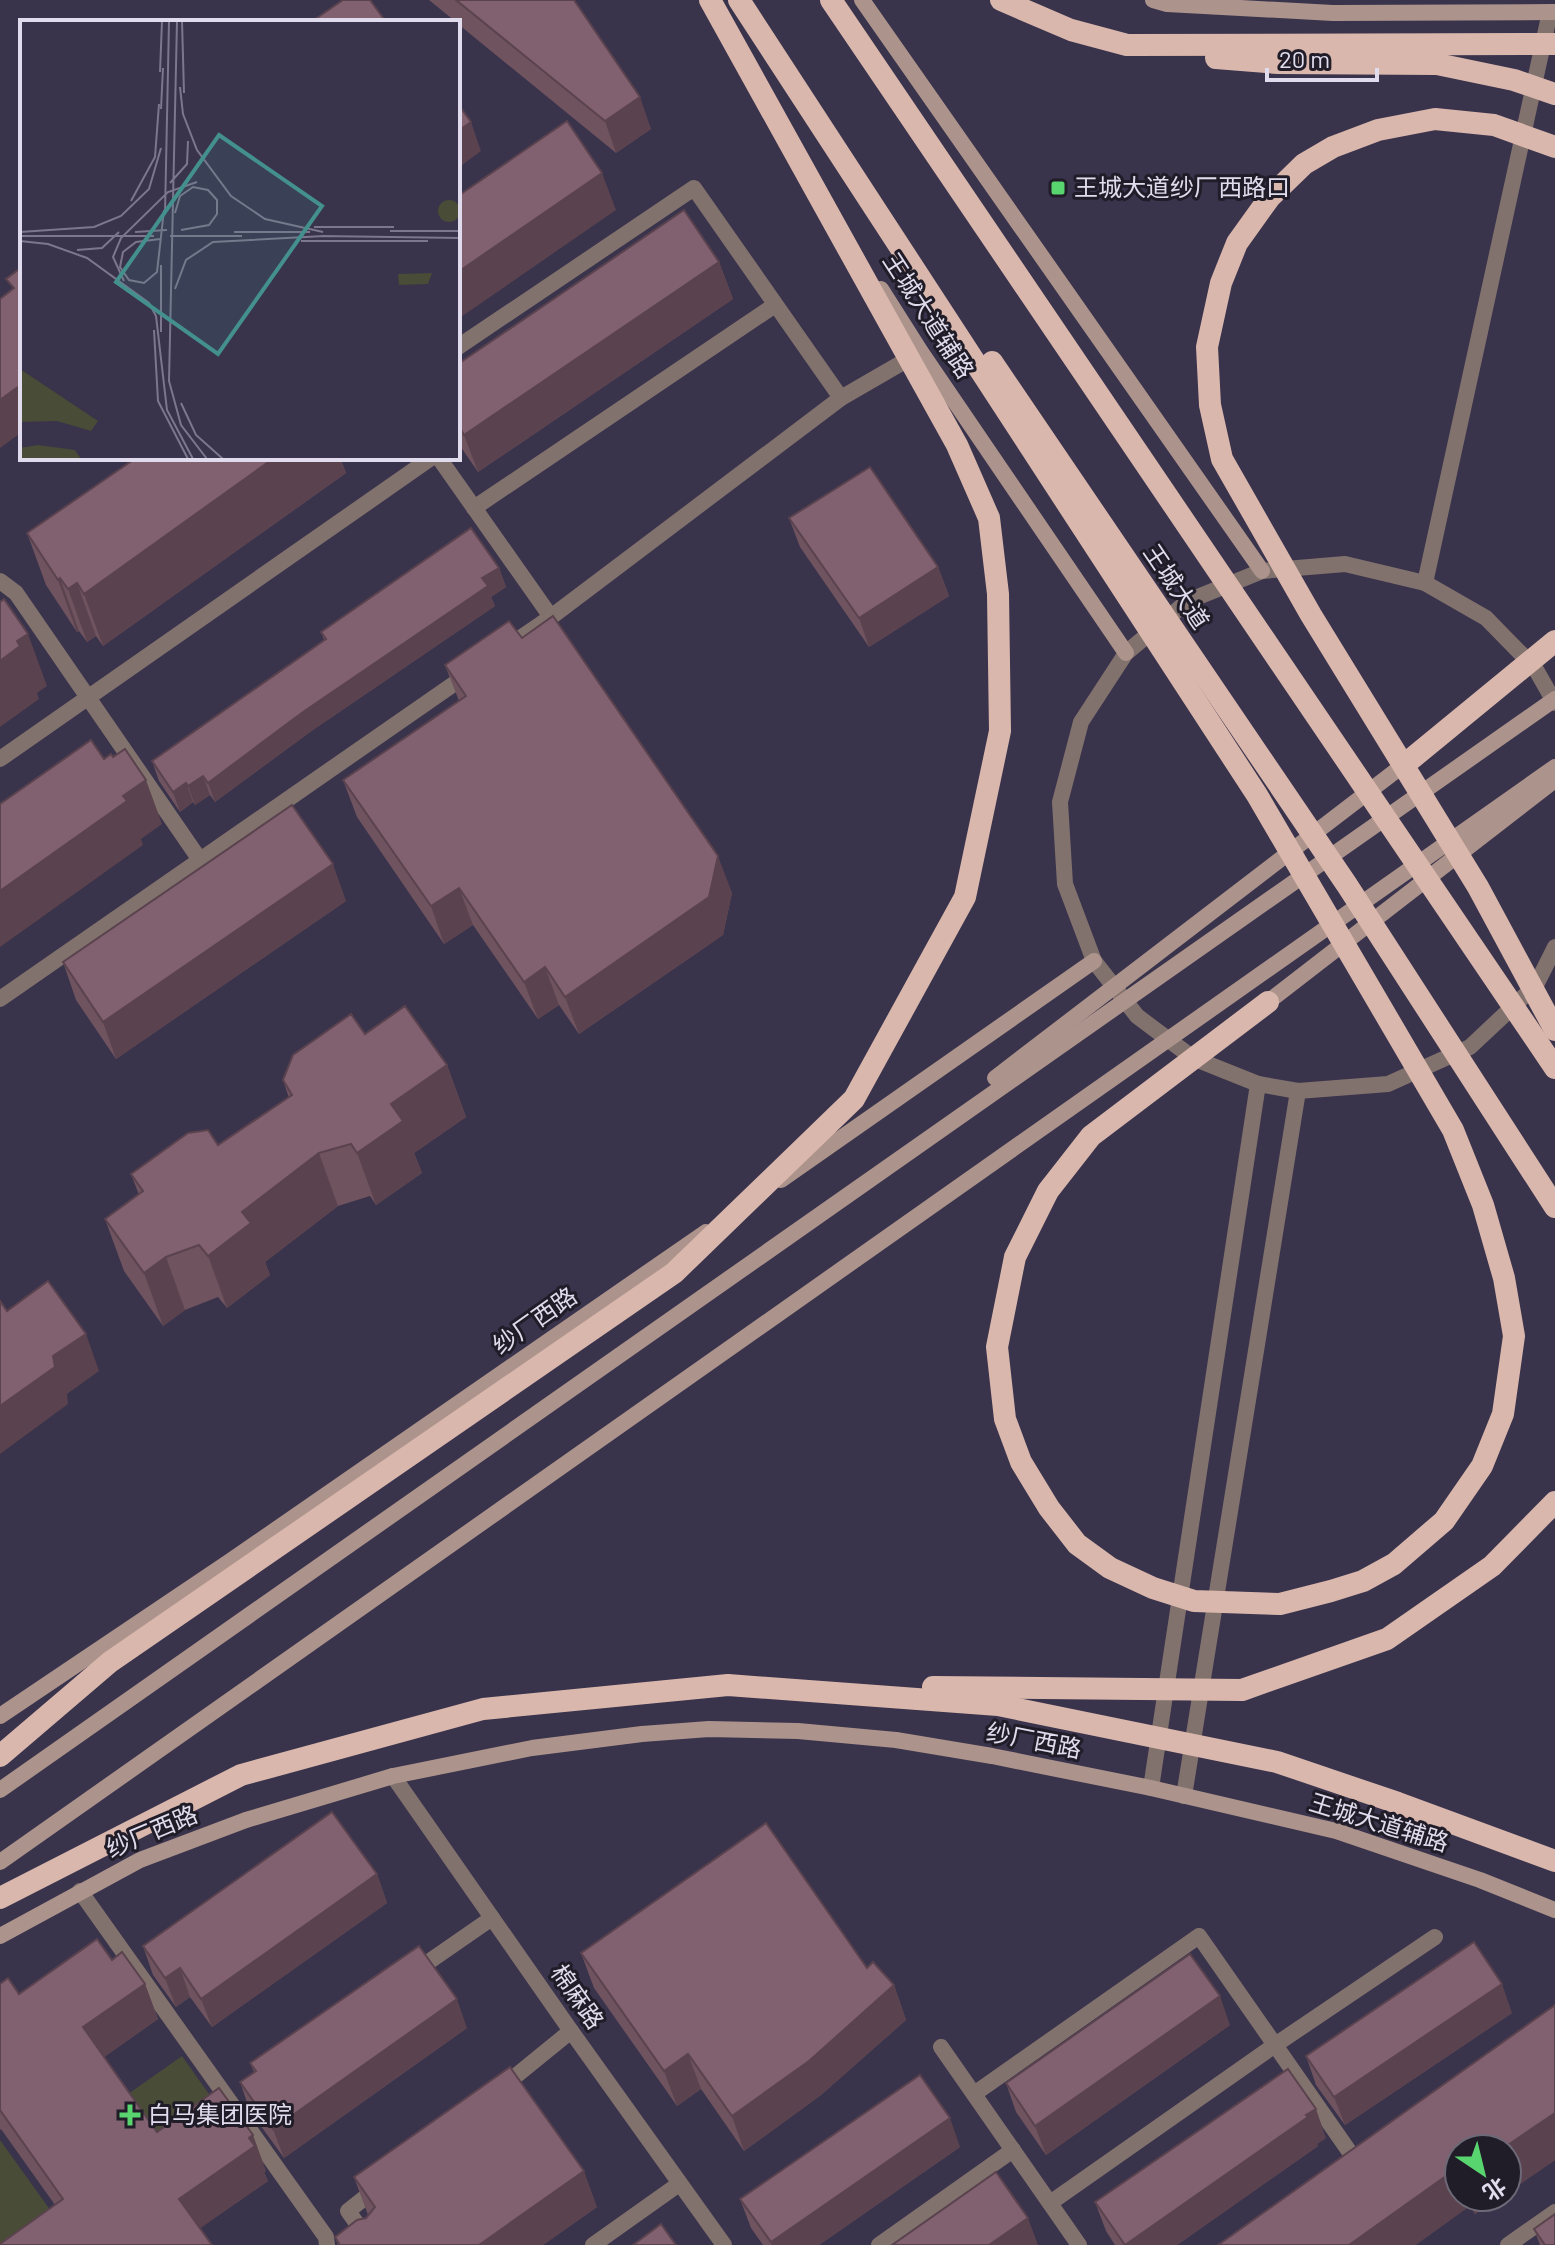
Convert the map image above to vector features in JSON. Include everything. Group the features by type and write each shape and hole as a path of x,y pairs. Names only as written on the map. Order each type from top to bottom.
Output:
{"highway":[{"path":"0,1756 110,1662 674,1273 854,1099 965,897 1000,731 998,594 989,518 957,445 710,0"},
{"path":"739,0 1257,795 1453,1130 1483,1205 1504,1278 1514,1336 1503,1414 1482,1466 1444,1521 1394,1564 1363,1581 1280,1604 1194,1601 1153,1588 1110,1568 1077,1544 1049,1508 1021,1462 1005,1419 997,1347 1015,1257 1048,1191 1091,1136 1268,1002"},
{"name":"王城大道","path":"747,0 1347,885 1555,1207"},
{"name":"王城大道","path":"831,0 1555,1068"},
{"path":"1001,0 1071,30 1185,56 1278,63 1437,64 1514,80 1555,94"},
{"path":"1127,45 1555,44"},
{"path":"1555,147 1494,125 1435,119 1378,130 1333,147 1304,164 1270,197 1237,243 1221,283 1207,347 1210,405 1222,459 1311,615 1478,887 1555,1030"},
{"path":"1410,760 1555,641"},
{"path":"0,1898 241,1775 483,1709 728,1685 1242,1690 1387,1639 1492,1566 1555,1502"},
{"path":"728,1685 998,1705 1277,1762 1555,1861"}],"main road":[{"name":"王城大道辅路","path":"698,0 921,352 1126,653"},
{"path":"862,0 1262,571"},
{"path":"1153,0 1167,4 1333,13 1553,12"},
{"path":"0,1790 1555,701"},
{"path":"811,1220 1410,760"},
{"path":"0,1862 1555,767"},
{"path":"1268,1002 1555,780"},
{"name":"纱厂西路","path":"0,1716 886,1109 1094,961"},
{"name":"纱厂西路","path":"0,1936 140,1860 246,1820 393,1776 532,1748 642,1734 739,1729 896,1740 992,1756 1184,1796"},
{"name":"王城大道辅路","path":"1184,1796 1336,1831 1480,1880 1555,1910"}],"street":[{"path":"1425,583 1553,12"},
{"path":"460,346 694,188 841,398"},
{"path":"474,508 775,305"},
{"path":"0,999 551,617 841,398 921,352"},
{"path":"0,759 428,460"},
{"path":"440,460 551,617"},
{"path":"1555,701 1535,668 1486,618 1425,583 1345,564 1262,571 1188,601 1126,653 1081,722 1060,802 1065,884 1094,961 1137,1016 1159,1033 1193,1058 1258,1084 1298,1091 1388,1084 1470,1047 1536,985 1555,947"},
{"path":"0,581 16,593 200,860"},
{"path":"1151,1788 1258,1084"},
{"path":"1184,1796 1298,1091"},
{"name":"棉麻路","path":"393,1776 724,2245"},
{"path":"80,1891 326,2237 327,2245"},
{"path":"405,1979 492,1918"},
{"path":"974,2094 1199,1936 1351,2154"},
{"path":"1050,2203 1435,1937"},
{"path":"484,2101 571,2031"},
{"path":"941,2047 1079,2245"},
{"path":"879,2245 1013,2150"},
{"path":"372,2245 348,2211 385,2181"},
{"path":"593,2245 679,2184"},
{"path":"1508,2245 1555,2212"}],"green space":[{"path":"182,2056 221,2111 151,2141 121,2099"},
{"path":"0,2140 66,2232 0,2245"}],"building":[{"path":"343,0 370,0 385,20 314,20"},
{"path":"456,0 574,0 640,97 605,121"},
{"path":"460,107 471,122 460,130"},
{"path":"567,121 602,173 460,271 460,195"},
{"path":"684,210 719,262 464,435 460,428 460,363"},
{"path":"20,268 20,385 0,400 0,299 14,288 6,279"},
{"path":"133,460 271,460 84,594 77,583 68,589 60,578 58,580 27,533"},
{"path":"870,467 938,567 859,618 789,518"},
{"path":"471,528 499,568 482,578 488,586 303,712 208,783 203,776 173,792 152,761 326,639 321,632"},
{"path":"4,599 28,634 17,641 20,646 0,661 0,602"},
{"path":"553,616 718,856 709,897 565,997 545,967 524,982 459,888 431,906 343,780 466,696 445,665 509,621 522,638"},
{"path":"91,740 104,759 125,749 146,780 123,796 127,801 0,891 0,804"},
{"path":"292,805 333,864 103,1022 63,962"},
{"path":"405,1006 447,1065 391,1104 403,1121 357,1153 351,1144 319,1153 242,1212 251,1223 208,1256 199,1245 166,1257 144,1273 105,1219 143,1191 131,1174 188,1133 208,1130 218,1145 292,1095 283,1080 293,1055 351,1014 365,1034"},
{"path":"48,1281 86,1334 53,1356 55,1367 0,1406 0,1301 7,1311"},
{"path":"332,1812 377,1874 201,1999 180,1968 165,1978 143,1946"},
{"path":"766,1823 867,1968 873,1962 894,1985 809,2061 732,2116 688,2054 664,2071 581,1953"},
{"path":"97,1939 112,1960 122,1952 145,1984 83,2027 157,2132 219,2088 253,2135 249,2138 255,2146 179,2199 212,2245 0,2245 63,2199 0,2110 0,1984 8,1978 19,1994"},
{"path":"1474,1942 1502,1984 1334,2097 1306,2056"},
{"path":"419,1946 457,1999 273,2129 240,2082 256,2071 250,2063"},
{"path":"1190,1954 1220,1996 1035,2126 1006,2083"},
{"path":"1555,2005 1555,2113 1523,2135 1443,2133 1443,2178 1349,2245 1218,2245"},
{"path":"510,2067 584,2171 479,2245 340,2245 335,2237 357,2220 366,2218 375,2207 354,2177"},
{"path":"1288,2069 1316,2109 1125,2245 1095,2202"},
{"path":"920,2075 950,2118 771,2242 740,2199"},
{"path":"996,2172 1028,2218 989,2245 892,2245"},
{"path":"1555,2214 1555,2245 1545,2245 1534,2229"},
{"path":"661,2224 676,2245 633,2245"}],"place":[{"name":"王城大道纱厂西路口","path":"1058,188"},
{"name":"白马集团医院","path":"130,2115"}]}
